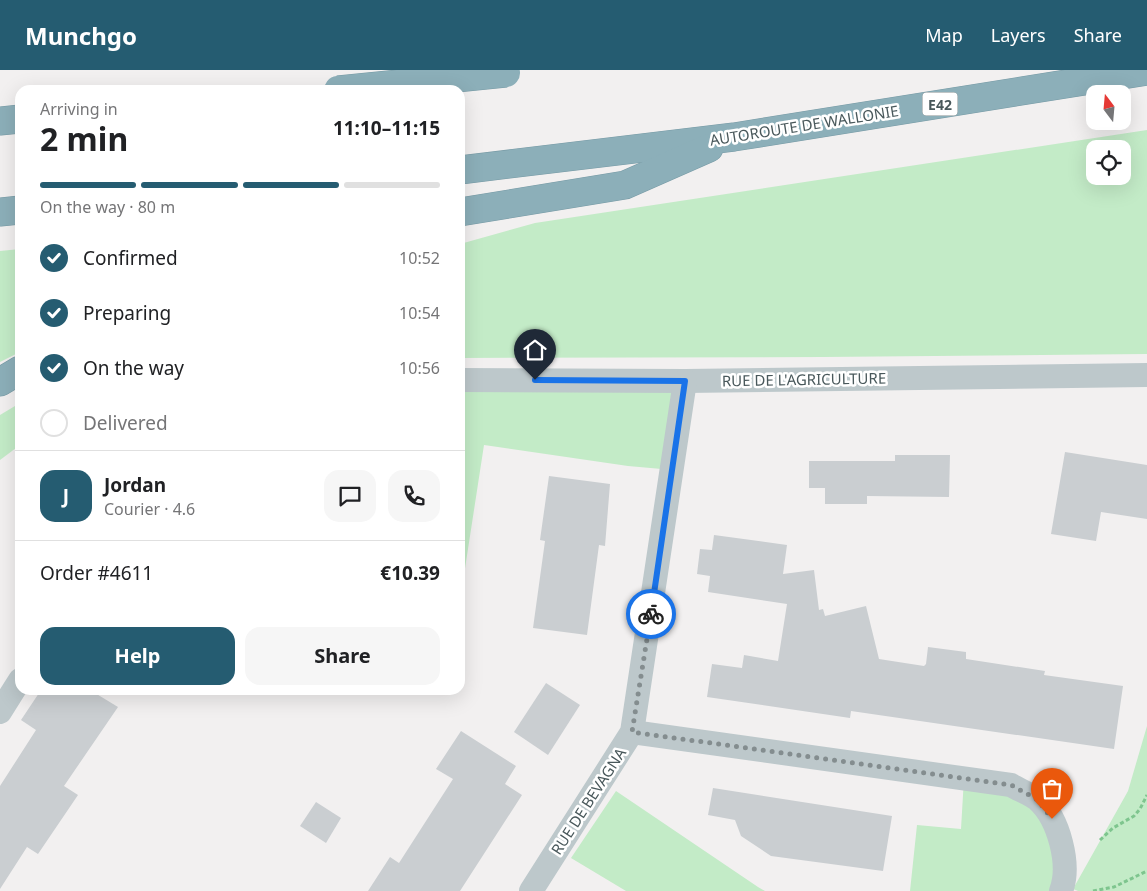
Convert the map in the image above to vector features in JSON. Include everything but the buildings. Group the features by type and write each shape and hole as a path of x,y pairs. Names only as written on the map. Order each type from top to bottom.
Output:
{"highway":[{"path":"384,85 513,71"},
{"name":"AUTOROUTE DE WALLONIE","path":"465,169 734,137 1147,71"},
{"path":"0,121 15,120"},
{"path":"465,211 625,185 734,137"},
{"path":"0,212 15,210"},
{"path":"0,382 15,373"}],"street":[{"path":"408,85 418,70"},
{"name":"RUE DE L'AGRICULTURE","path":"465,380 685,381 1147,375"},
{"name":"RUE DE BEVAGNA","path":"531,891 632,732 685,381"},
{"path":"0,712 15,688"},
{"path":"632,732 1011,785 1038,800 1052,819 1063,851 1066,867 1064,884 1061,891"}],"path":[{"path":"1100,840 1113,828 1134,816 1147,795"},
{"path":"1093,891 1114,887 1147,871"}],"green space":[{"path":"1147,130 1147,354 465,358 465,243 535,223"},
{"path":"15,250 15,354 0,362 0,251"},
{"path":"465,380 685,381 673,470 628,466 484,445 465,568"},
{"path":"15,406 15,449 0,460 0,415"},
{"path":"1147,726 1147,891 1078,891 1073,889 1128,791"},
{"path":"964,778 1011,785 1052,819 1061,891 910,891 917,825 961,829"},
{"path":"616,791 765,891 626,891 571,858"}],"way so far":[{"path":"651,614 632,732 1011,785 1038,800 1052,819"}],"route":[{"path":"535,380 685,381 651,614"}]}
